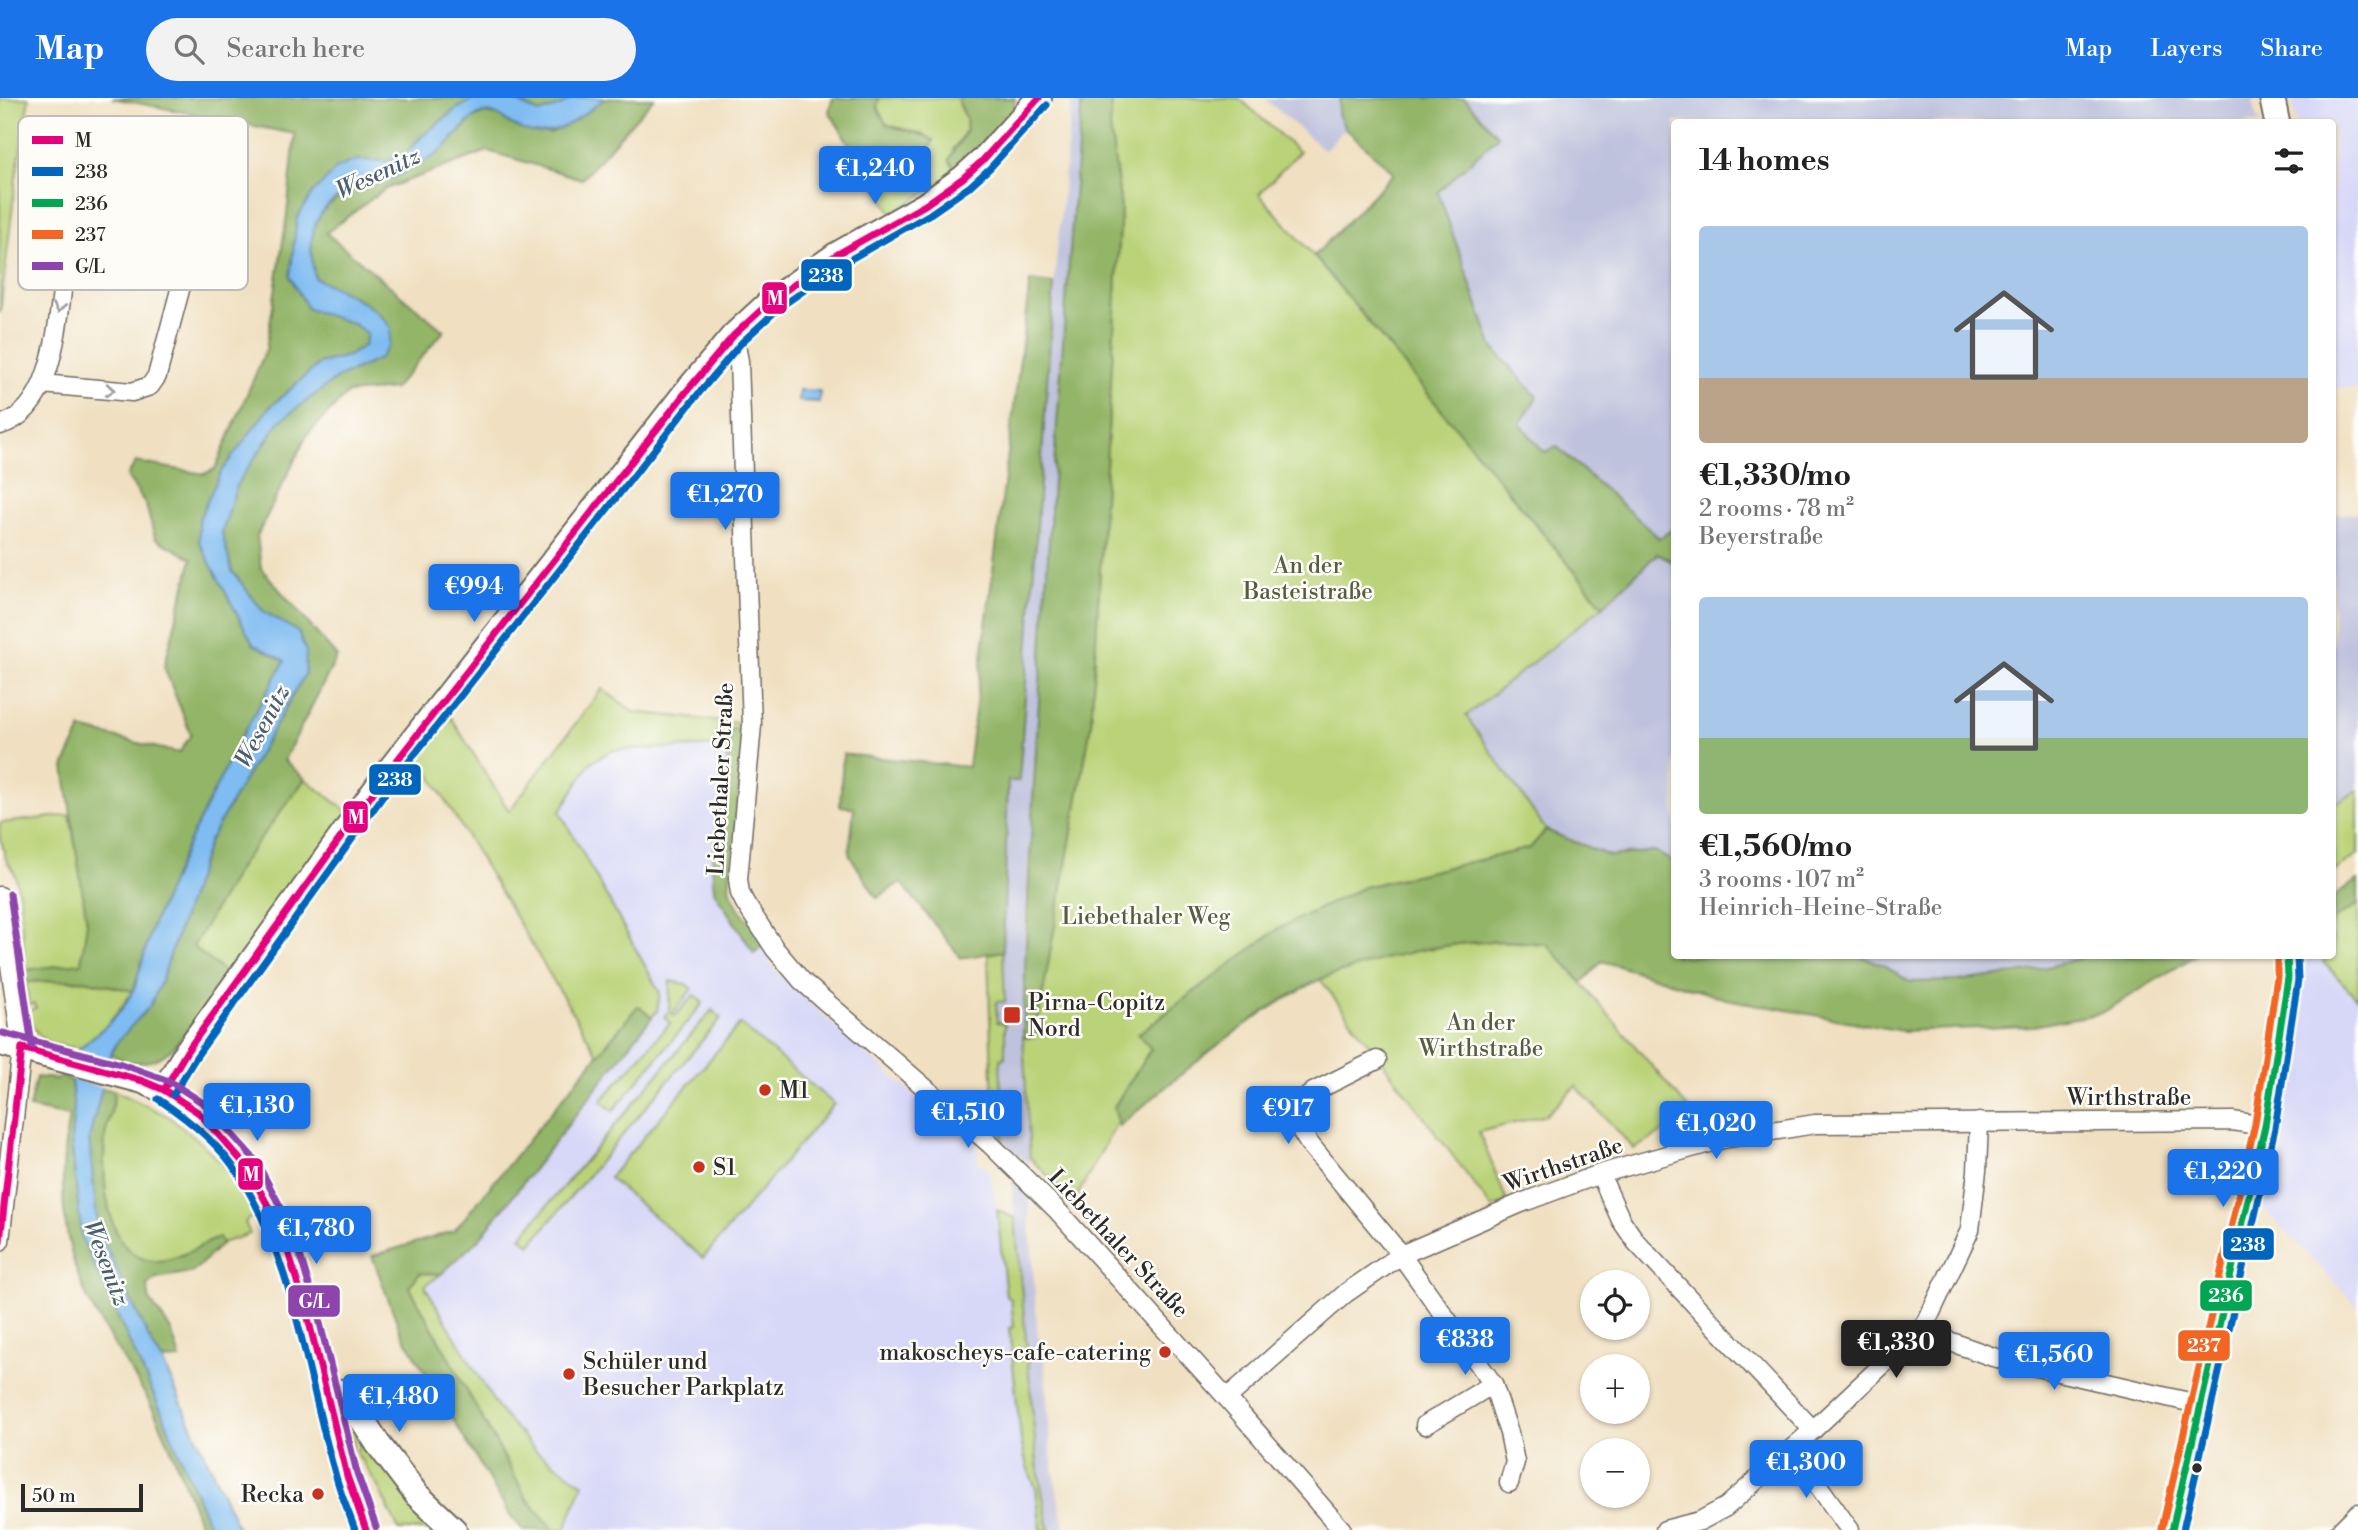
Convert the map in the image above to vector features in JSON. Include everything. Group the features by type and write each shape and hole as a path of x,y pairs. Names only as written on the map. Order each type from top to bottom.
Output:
{"main road":[{"path":"164,1090 187,1051 388,772 686,392 734,335 772,300 836,255 925,205 963,178 982,161 1038,98"},
{"path":"2272,98 2276,119"},
{"path":"2172,1530 2265,1126 2288,978 2287,959"},
{"path":"11,1046 118,1074 164,1090 199,1113 247,1167 272,1213 287,1248 325,1389 340,1392 349,1400 417,1495 454,1530"}],"street":[{"path":"0,425 24,413 42,384 52,355 61,290"},
{"path":"42,384 132,391 150,386 157,376 180,290"},
{"name":"Liebethaler Straße","path":"734,335 739,360 752,724 738,879 740,893 775,949 802,981 1000,1153 1073,1227 1342,1530"},
{"path":"0,896 11,1046 0,1241"},
{"path":"1377,1060 1313,1092 1299,1104 1295,1121 1308,1142 1401,1255 1493,1384 1515,1462 1509,1483"},
{"name":"Wirthstraße","path":"1227,1398 1346,1293 1401,1255 1521,1203 1600,1174 1723,1139 1815,1124 2231,1121 2265,1126"},
{"path":"1665,1530 1700,1521 1726,1507 1921,1331 1970,1230 1979,1122"},
{"path":"1600,1174 1621,1220 1636,1242 1813,1430"},
{"path":"1921,1331 1993,1357 2202,1405"},
{"path":"1425,1425 1493,1384"},
{"path":"325,1389 347,1476 366,1530"},
{"path":"1789,1451 1821,1488 1850,1530"}],"shaded area":[{"path":"1072,98 1082,98 1059,376 1025,918 1023,1038 1030,1158 1028,1163 1003,1140 1000,1059 1004,1023 997,1023 996,1002 1005,1002 1003,951 1008,780 1019,781 1054,284"},
{"path":"1264,98 2256,98 2253,100 2258,119 1671,119 1671,861 1654,851 1609,856 1546,830 1466,716 1603,605 1314,256 1394,173 1346,128 1324,150"},
{"path":"2292,98 2358,98 2358,388 2336,388 2336,119 2296,119"},
{"path":"2336,513 2358,514 2358,790 2336,802"},
{"path":"729,746 712,864 755,953 765,943 772,954 768,963 832,1024 920,1100 929,1097 973,1140 978,1150 978,1162 989,1169 997,1210 1006,1296 1011,1299 1014,1327 1009,1329 1021,1440 1027,1467 1036,1488 1041,1530 565,1530 583,1484 536,1451 498,1409 425,1285 480,1238 657,1011 660,993 560,813 591,762 613,750"},
{"path":"1868,959 2077,959 2028,972 1958,981 1910,982"},
{"path":"2296,959 2320,959 2358,999 2358,1307 2257,1202 2274,1120 2280,1116 2282,1098 2279,1094"},
{"path":"1011,1179 1028,1193 1038,1338 1043,1339 1051,1457 1064,1530 1049,1530 1037,1463"}],"green space":[{"path":"0,98 29,98 26,116 18,116 18,166 0,313"},
{"path":"112,98 476,98 455,110 407,152 387,161 357,160 293,245 334,316 354,324 367,334 364,346 348,356 320,363 268,409 199,542 253,644 285,661 239,741 190,839 153,924 133,991 84,980 26,982 25,970 81,963 87,923 64,767 81,729 179,753 191,735 164,667 192,559 155,538 146,505 127,476 136,462 204,474 215,469 266,350 287,215 295,134 248,125 248,116 204,116"},
{"path":"510,98 573,98 539,113"},
{"path":"606,98 654,98 582,179 488,151 385,189 326,233 444,331 394,389 348,393 307,435 257,536 261,568 337,657 284,760 305,779 242,863 193,947 231,977 164,1055 149,1061 134,1062 111,1054 161,982 209,841 305,674 278,621 263,611 232,571 222,533 237,484 280,421 337,378 379,359 364,302 315,279 311,258 312,234 320,212 347,192 392,178 438,154 472,119 484,113 498,115 510,124 550,134"},
{"path":"833,98 879,98 877,107 886,124 933,140 929,151 900,158 879,152 859,160 829,111"},
{"path":"879,98 958,98 967,125 953,149 957,172 892,214 859,160 871,153 933,140 922,134 886,124 877,106"},
{"path":"958,98 1015,98 1014,111 957,172 949,160 967,125"},
{"path":"1082,98 1112,98 1110,127 1121,208 1091,725 1035,1037 1023,1038 1046,583"},
{"name":"An der Basteistraße","path":"1112,98 1239,98 1299,152 1259,194 1314,256 1603,606 1466,716 1546,830 1530,848 1364,887 1279,928 1138,1034 1151,1048 1114,1107 1118,1121 1076,1198 1059,1187 1030,1158 1023,1038 1035,1037 1091,725 1121,208 1110,127"},
{"path":"1340,98 1464,98 1498,136 1438,192 1493,348 1537,397 1520,424 1544,452 1557,447 1659,538 1671,530 1671,561 1657,554 1603,606 1314,256 1394,173 1345,128 1338,114"},
{"path":"1030,281 1054,284 1019,781 1008,781 1003,951 961,958 901,882 877,898 849,854 854,808 840,806 843,754 968,767"},
{"path":"602,689 634,712 746,724 745,731 732,730 729,746 613,750 591,762 560,812 660,993 657,1011 652,1017 638,1006 598,1055 420,758 450,716 509,811"},
{"path":"732,729 745,731 729,888 738,907 765,943 754,953 714,891 712,864"},
{"path":"305,779 348,812 231,977 192,948 242,863"},
{"path":"2358,791 2358,855 2336,870 2336,802"},
{"path":"70,815 88,923 81,963 25,970 20,898 15,874 6,859 0,837 0,823"},
{"path":"1546,830 1609,856 1654,851 1671,861 1671,959 1868,959 1910,982 1958,981 2028,972 2077,959 2190,959 2102,1013 2033,1026 1902,1031 1726,999 1602,961 1582,983 1547,944 1499,941 1452,945 1381,960 1317,981 1239,1029 1119,1126 1114,1107 1151,1049 1138,1034 1279,928 1364,887 1530,848"},
{"path":"2358,880 2358,904 2336,918 2336,895"},
{"path":"2358,904 2358,999 2323,962 2324,959 2336,959 2336,918"},
{"name":"An der Wirthstraße","path":"1496,941 1548,944 1693,1114 1634,1149 1576,1086 1546,1115 1479,1132 1507,1201 1492,1208 1320,979 1395,954"},
{"path":"1003,951 1005,1002 996,1002 997,1022 1005,1023 1005,1058 1000,1059 1003,1140 999,1145 994,1140 988,954"},
{"path":"84,980 133,991 109,1023 80,1048 52,1044 39,1036 26,1011 36,1008 34,1004 29,1005 26,982"},
{"path":"670,981 686,984 692,989 672,1014 675,1016 694,995 703,1003 613,1111 601,1101 670,1023 664,1017 669,1011"},
{"path":"638,1006 652,1017 480,1238 441,1274 420,1273 409,1286 527,1499 554,1530 523,1530 510,1515 400,1330 372,1256 454,1231"},
{"path":"712,1010 721,1018 530,1245 521,1237"},
{"name":"S1","path":"740,1024 834,1104 703,1258 609,1178"},
{"path":"60,1076 71,1080 74,1109 71,1140 82,1239 163,1415 211,1530 202,1530 156,1415 93,1309 74,1263 64,1215 63,1191 69,1116 29,1108 36,1077 58,1079"},
{"path":"101,1088 113,1090 105,1138 104,1172 110,1212 125,1246 137,1256 162,1261 219,1237 222,1243 193,1272 156,1278 147,1285 150,1301 171,1330 180,1359 162,1360 151,1343 98,1230 89,1139"},
{"path":"113,1090 168,1116 197,1139 236,1177 254,1215 245,1222 250,1234 222,1243 219,1237 162,1261 137,1256 124,1245 115,1230 110,1212 104,1172 105,1138"},
{"path":"997,1210 1015,1218 1037,1463 1049,1530 1041,1530 1036,1488 1027,1467 1021,1440 1009,1328 1014,1327 1011,1299 1006,1296"},
{"path":"419,1273 441,1274 425,1286 498,1409 536,1451 583,1484 565,1530 554,1530 527,1499 409,1286"},
{"path":"344,1412 359,1429 352,1450 341,1416"},
{"path":"362,1439 442,1530 399,1530 377,1485 356,1452"}],"water":[{"name":"Wesenitz","path":"476,98 510,98 539,113 573,98 606,98 571,123 547,133 522,130 491,113 477,116 435,155 393,178 347,192 335,200 325,208 314,228 311,252 315,278 357,298 384,319 391,328 389,345 379,359 337,378 280,421 237,484 222,533 232,571 263,611 298,632 306,651 305,674 209,841 161,982 150,1006 117,1042 111,1054 89,1139 98,1230 151,1343 162,1360 239,1530 211,1530 163,1415 82,1239 71,1140 74,1109 71,1080 80,1048 123,1008 135,987 153,924 190,839 239,741 285,661 253,644 199,542 199,519 220,473 268,409 320,363 348,356 364,346 367,334 354,324 308,309 290,277 297,218 312,194 337,168 357,160 387,161 407,152 455,110"},
{"path":"799,390 820,391 819,402 798,401"}],"pier":[{"path":"76,1049 113,1059 105,1088 68,1078"}],"transit line":[{"name":"M","path":"164,1090 187,1051 388,772 686,392 734,335 772,300 836,255 925,205 963,178 1039,98"},
{"name":"238","path":"173,1095 196,1057 396,778 694,399 742,342 779,308 842,264 930,214 969,187 990,168 1047,105"},
{"name":"G/L","path":"10,894 32,1046"},
{"name":"237","path":"2162,1528 2255,1124 2277,977 2277,959"},
{"name":"236","path":"2172,1530 2265,1126 2288,978 2287,959"},
{"name":"238","path":"2183,1530 2275,1128 2298,980 2297,959"},
{"name":"G/L","path":"3,1033 121,1064 169,1081 206,1105 256,1161 297,1245 318,1315 357,1473 376,1527"},
{"name":"M","path":"22,1048 143,1081 164,1090 199,1113 247,1167 287,1248 308,1318 347,1476 366,1530"},
{"name":"M","path":"0,1241 22,1048"},
{"name":"238","path":"158,1099 192,1124 223,1153 259,1210 287,1285 326,1441 355,1530"}],"place":[{"name":"Pirna-Copitz Nord","path":"1012,1015"},
{"name":"M1","path":"765,1090"},
{"name":"S1","path":"699,1167"},
{"name":"makoscheys-cafe-catering","path":"1165,1352"},
{"name":"Schüler und Besucher Parkplatz","path":"569,1374"},
{"name":"Recka","path":"318,1494"}],"park label":[{"name":"Liebethaler Weg","path":"1146,916"}]}
